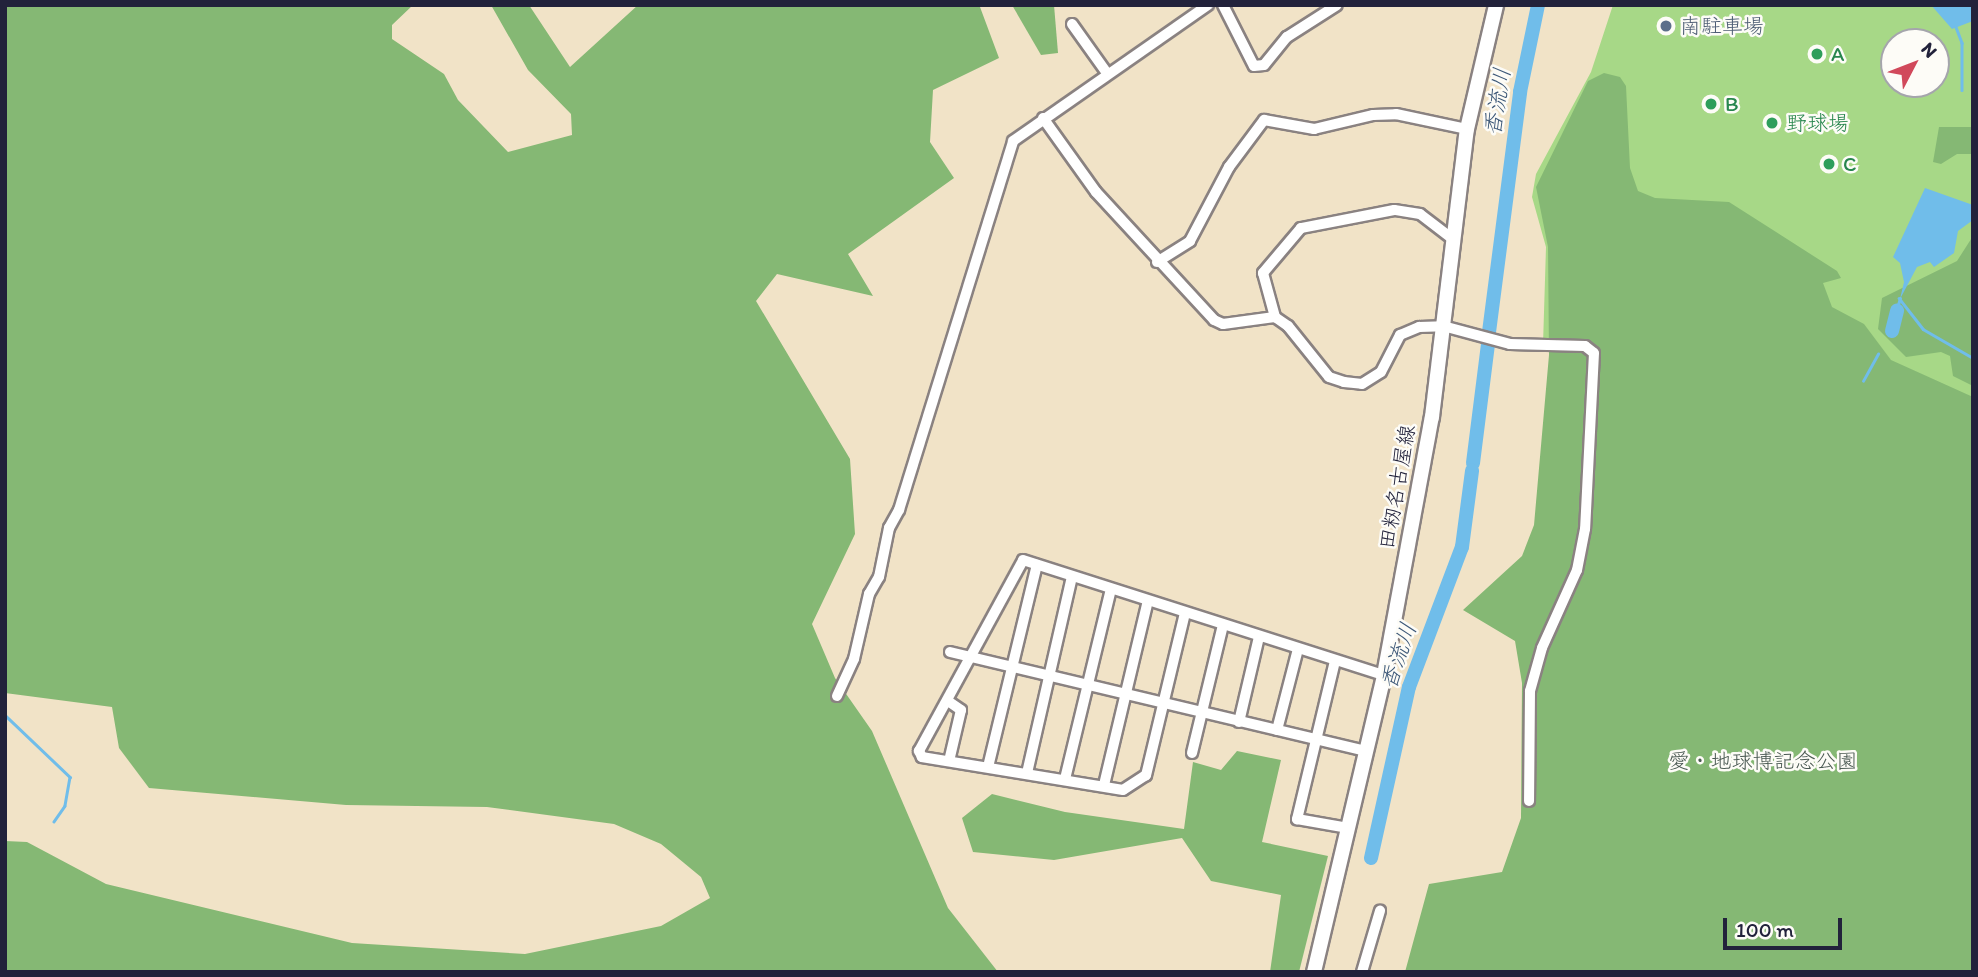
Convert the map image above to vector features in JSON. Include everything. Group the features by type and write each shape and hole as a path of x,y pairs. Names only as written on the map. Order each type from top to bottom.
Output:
{"main road":[{"name":"田籾名古屋線","path":"1314,972 1384,675 1432,416 1467,129 1496,5"}],"street":[{"path":"837,696 854,659 869,594 879,577 889,528 899,510 1013,141 1208,5"},
{"path":"1223,5 1254,66 1264,65 1287,37 1337,5"},
{"path":"1072,24 1107,73"},
{"path":"1157,262 1190,241 1229,167 1264,120 1314,130 1373,115 1396,114 1467,129"},
{"path":"1043,118 1096,192 1157,262 1223,324 1275,317 1289,326 1329,377 1362,384 1381,372 1400,335 1419,327 1443,326 1510,344 1585,346 1594,354 1585,529 1577,570 1542,648 1530,691 1530,800"},
{"path":"1275,317 1263,273 1301,228 1394,210 1420,214 1454,240"},
{"path":"1185,613 1146,775 1124,790 922,757 919,751 1023,560 1384,675"},
{"path":"988,767 1037,565"},
{"path":"1027,773 1072,576"},
{"path":"1065,779 1111,589"},
{"path":"1104,785 1148,601"},
{"path":"1192,753 1223,625"},
{"path":"1239,722 1259,637"},
{"path":"1277,730 1298,649"},
{"path":"950,652 1012,669 1366,751"},
{"path":"1335,661 1297,818 1348,828"},
{"path":"948,701 961,710 949,761"},
{"path":"1362,972 1380,911"}],"green space":[{"path":"5,5 413,5 392,25 392,39 444,74 458,100 508,152 572,135 571,114 528,70 491,5 529,5 570,67 638,5 984,5 980,7 999,58 933,90 930,142 954,178 848,254 873,296 777,274 756,301 850,459 855,534 812,624 835,678 872,731 948,908 998,972 5,972 5,841 27,842 106,884 352,943 525,954 661,926 710,898 701,877 661,844 614,824 487,807 346,805 149,788 119,748 112,707 5,693"},
{"path":"1012,5 1054,5 1058,53 1041,55"},
{"name":"愛・地球博記念公園","path":"1613,5 1973,5 1973,942 1506,972 1632,363 1543,345 1546,247 1532,197 1536,174 1591,72"},
{"name":"愛・地球博記念公園","path":"1604,73 1620,77 1626,86 1630,168 1638,191 1655,198 1729,202 1837,271 1841,278 1823,283 1832,307 1864,324 1891,360 1973,397 1973,972 1405,972 1429,884 1502,872 1521,818 1522,683 1515,641 1463,610 1522,556 1534,525 1549,355 1548,247 1536,187 1588,81"},
{"path":"1939,127 1973,127 1973,154 1957,154 1941,164 1933,162"},
{"path":"1973,236 1973,386 1953,376 1950,356 1941,352 1906,357 1878,329 1882,298 1957,261"},
{"path":"1237,751 1281,760 1262,842 1328,856 1299,972 1270,972 1281,895 1211,881 1182,838 1054,860 973,852 962,818 992,794 1065,812 1184,829 1193,762 1221,770"}],"water":[{"path":"1931,5 1973,5 1973,21 1952,29"},
{"path":"1925,188 1973,205 1973,220 1958,231 1954,253 1934,267 1930,262 1917,267 1900,299 1904,282 1900,263 1893,257"}],"waterway":[{"path":"1259,5 1276,5"},
{"name":"香流川","path":"1489,332 1520,92 1538,5"},
{"path":"1956,27 1962,43 1962,90"},
{"path":"1899,298 1923,329 1973,358"},
{"path":"1897,308 1900,298"},
{"path":"1892,331 1897,311"},
{"name":"香流川","path":"1473,463 1488,345"},
{"path":"1863,381 1878,354"},
{"name":"香流川","path":"1371,858 1409,687 1462,547 1472,471"},
{"path":"5,715 70,777 65,806 54,822"}],"place":[{"name":"南駐車場","path":"1666,26"},
{"name":"A","path":"1817,54"},
{"name":"B","path":"1711,104"},
{"name":"野球場","path":"1772,123"},
{"name":"C","path":"1829,164"}]}
